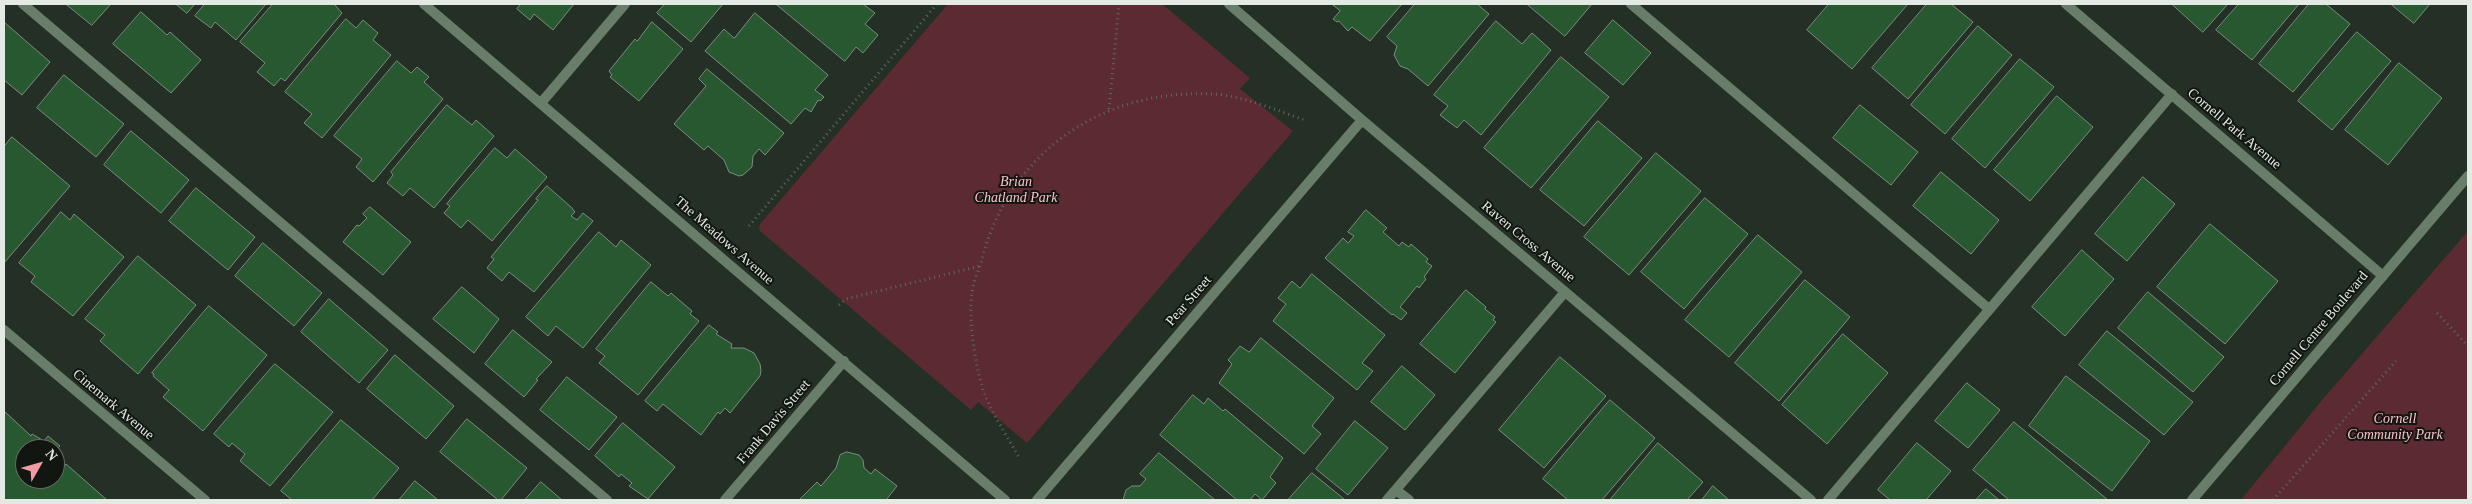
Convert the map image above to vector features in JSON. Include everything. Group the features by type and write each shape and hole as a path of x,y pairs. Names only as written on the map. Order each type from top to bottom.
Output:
{"street":[{"path":"23,4 607,500"},
{"name":"The Meadows Avenue","path":"424,4 1005,500"},
{"path":"541,103 625,4"},
{"name":"Raven Cross Avenue","path":"1229,4 1362,120 1811,500"},
{"path":"1631,4 1989,309"},
{"name":"Cornell Park Avenue","path":"2066,4 2383,276"},
{"path":"1828,500 2172,94"},
{"name":"Pear Street","path":"1037,500 1362,120"},
{"name":"Cornell Centre Boulevard","path":"2192,500 2468,176"},
{"path":"1387,500 1565,292"},
{"name":"Cinemark Avenue","path":"4,330 205,500"},
{"name":"Frank Davis Street","path":"725,500 844,361"},
{"path":"1396,490 1408,500"}],"path":[{"path":"749,226 938,4"},
{"path":"1109,109 1119,4"},
{"path":"1018,456 987,399 973,341 972,291 987,236 1003,203 1025,173 1049,147 1075,127 1109,109 1157,95 1211,94 1251,102 1305,120"},
{"path":"839,305 846,299 980,266"},
{"path":"2436,314 2468,346"},
{"path":"2273,500 2396,361"}],"green space":[{"name":"Brian Chatland Park","path":"948,4 1162,4 1250,78 1240,89 1293,131 1027,443 978,402 971,410 759,230 760,224"},
{"name":"Cornell Community Park","path":"2468,231 2468,500 2241,500 2323,399"}],"building":[{"path":"66,4 111,4 92,25"},
{"path":"176,4 195,4 187,13"},
{"path":"205,4 266,4 236,40 215,22 211,28 195,16"},
{"path":"273,4 334,4 342,13 285,81 281,78 274,86 257,72 265,63 240,42"},
{"path":"521,4 574,4 553,30 534,14 530,20 517,9"},
{"path":"665,4 723,4 691,42 657,13"},
{"path":"776,4 863,4 875,13 865,24 878,35 863,53 856,47 845,61"},
{"path":"1332,4 1402,4 1370,41 1352,27 1348,31 1339,21 1337,22 1333,19 1340,11"},
{"path":"1415,4 1477,4 1489,14 1428,86 1408,69 1400,66 1394,55 1397,46 1387,37"},
{"path":"1527,4 1592,4 1565,36"},
{"path":"1829,4 1908,4 1852,69 1807,30"},
{"path":"1927,4 1951,4 1973,22 1908,99 1872,68"},
{"path":"2172,4 2228,4 2203,32"},
{"path":"2239,4 2299,4 2252,60 2216,30"},
{"path":"2309,4 2326,4 2350,24 2293,92 2259,64"},
{"path":"2391,4 2430,4 2414,23"},
{"path":"141,12 167,35 170,32 201,60 171,93 113,44"},
{"path":"755,13 828,75 815,90 824,97 820,101 818,100 811,112 805,108 791,124 705,51 724,29 734,38"},
{"path":"346,19 356,28 363,20 378,33 373,40 391,55 322,138 304,123 312,114 285,92"},
{"path":"1613,20 1651,53 1623,85 1585,53"},
{"path":"1496,21 1522,44 1532,33 1551,50 1481,135 1464,120 1457,128 1440,115 1448,106 1434,95"},
{"path":"4,22 50,62 22,95 4,80"},
{"path":"652,22 683,49 639,101 610,77 612,75 609,71 635,39 637,41"},
{"path":"1978,26 2012,55 1945,134 1911,105"},
{"path":"2357,32 2391,61 2332,130 2298,101"},
{"path":"1561,57 1609,97 1531,188 1484,148"},
{"path":"2020,59 2054,87 1985,168 1952,139"},
{"path":"397,61 411,73 417,67 429,77 424,82 443,99 373,182 356,167 362,159 334,136"},
{"path":"2399,63 2442,98 2388,165 2345,130"},
{"path":"707,69 784,133 765,155 759,149 753,156 752,167 743,175 739,176 729,172 724,160 708,146 704,150 674,124 706,86 699,79"},
{"path":"64,75 124,124 96,157 37,108"},
{"path":"2057,96 2093,127 2030,201 1994,170"},
{"path":"447,105 472,125 476,120 494,136 434,208 410,188 403,196 387,183 393,175 391,172"},
{"path":"1860,105 1918,152 1891,185 1833,138"},
{"path":"1598,121 1642,158 1584,226 1540,190"},
{"path":"131,131 189,180 161,213 104,165"},
{"path":"12,137 70,186 4,263 4,147"},
{"path":"495,148 507,158 515,149 547,177 492,241 468,220 461,228 444,213 450,206 447,204"},
{"path":"1656,153 1701,191 1629,275 1584,237"},
{"path":"1941,172 1999,220 1971,254 1913,206"},
{"path":"2143,177 2175,204 2127,261 2095,234"},
{"path":"547,186 575,212 571,216 577,220 583,213 593,221 534,292 509,272 502,281 487,268 494,259 491,257 538,200 536,199"},
{"path":"196,188 255,237 228,270 169,221"},
{"path":"1705,198 1748,234 1684,309 1641,272"},
{"path":"370,207 411,242 383,275 343,242 357,225 359,226 367,218 363,214"},
{"path":"1366,210 1387,228 1383,232 1399,246 1402,242 1409,247 1411,244 1428,259 1426,262 1432,266 1419,288 1417,286 1400,307 1407,313 1401,320 1392,315 1325,258 1343,238 1348,243 1354,236 1348,232"},
{"path":"61,212 70,220 74,214 124,257 73,316 31,282 35,276 19,263"},
{"path":"2210,224 2278,281 2225,344 2157,287"},
{"path":"599,232 616,247 621,240 651,265 583,348 556,326 548,336 526,317"},
{"path":"1758,235 1802,272 1729,357 1685,320"},
{"path":"263,243 322,293 294,326 235,276"},
{"path":"2082,250 2114,279 2065,336 2032,307"},
{"path":"138,256 196,305 138,374 100,341 105,335 85,319"},
{"path":"1312,274 1385,335 1362,363 1373,371 1357,390 1273,321 1286,304 1278,298 1292,281 1300,288"},
{"path":"1805,280 1850,317 1779,401 1735,363"},
{"path":"651,282 668,296 671,293 692,311 690,314 699,321 638,395 599,363 605,356 596,349"},
{"path":"462,287 499,319 474,353 433,319"},
{"path":"1466,290 1486,307 1485,309 1495,317 1493,320 1496,322 1455,373 1420,344"},
{"path":"2148,292 2224,357 2193,392 2118,328"},
{"path":"329,299 388,350 359,383 301,332"},
{"path":"209,306 267,355 203,431 163,397 169,390 152,373"},
{"path":"709,325 718,332 716,334 732,344 731,348 744,348 754,353 760,364 761,371 760,376 730,413 725,408 720,414 718,412 701,435 663,404 657,411 645,401"},
{"path":"513,330 552,362 536,379 538,380 524,397 485,364"},
{"path":"2107,331 2193,402 2164,435 2079,365"},
{"path":"1843,334 1888,373 1827,444 1782,405"},
{"path":"1261,338 1334,398 1312,426 1321,434 1304,454 1219,383 1232,364 1228,360 1240,346 1249,352"},
{"path":"395,355 454,406 426,439 367,389"},
{"path":"1560,357 1606,396 1544,468 1499,430"},
{"path":"275,364 333,412 270,486 240,461 245,454 232,443 229,447 214,434"},
{"path":"1402,366 1435,395 1405,430 1371,402"},
{"path":"2066,376 2150,441 2112,491 2029,426"},
{"path":"567,377 617,417 589,450 540,410"},
{"path":"1967,383 2000,410 1968,448 1935,421"},
{"path":"1193,395 1204,404 1208,398 1223,411 1225,409 1283,458 1270,477 1276,483 1262,500 1255,494 1250,500 1237,500 1160,435"},
{"path":"1610,400 1655,438 1602,500 1568,500 1543,479"},
{"path":"4,411 31,436 32,434 41,439 15,439 15,489 65,489 66,464 107,500 4,500"},
{"path":"467,419 527,468 501,500 498,500 440,452"},
{"path":"341,420 399,468 372,500 292,500 281,491"},
{"path":"1355,421 1388,448 1348,495 1316,469"},
{"path":"2014,422 2108,500 2009,500 1973,470"},
{"path":"623,423 675,467 648,499 629,486 632,483 621,474 619,477 595,456"},
{"path":"1658,443 1703,482 1687,500 1610,500"},
{"path":"1917,443 1951,471 1926,500 1890,500 1878,490"},
{"path":"847,452 859,455 863,460 864,468 871,474 875,469 897,486 886,500 799,500 817,482 821,486 836,468 840,455"},
{"path":"1159,453 1215,500 1123,500 1126,490 1132,486 1140,486 1146,479 1140,474"},
{"path":"1312,473 1344,499 1288,500"},
{"path":"415,481 438,500 399,500"},
{"path":"541,482 562,500 525,500"},
{"path":"1713,486 1729,500 1702,500"},
{"path":"1986,489 1999,500 1976,500"}]}
